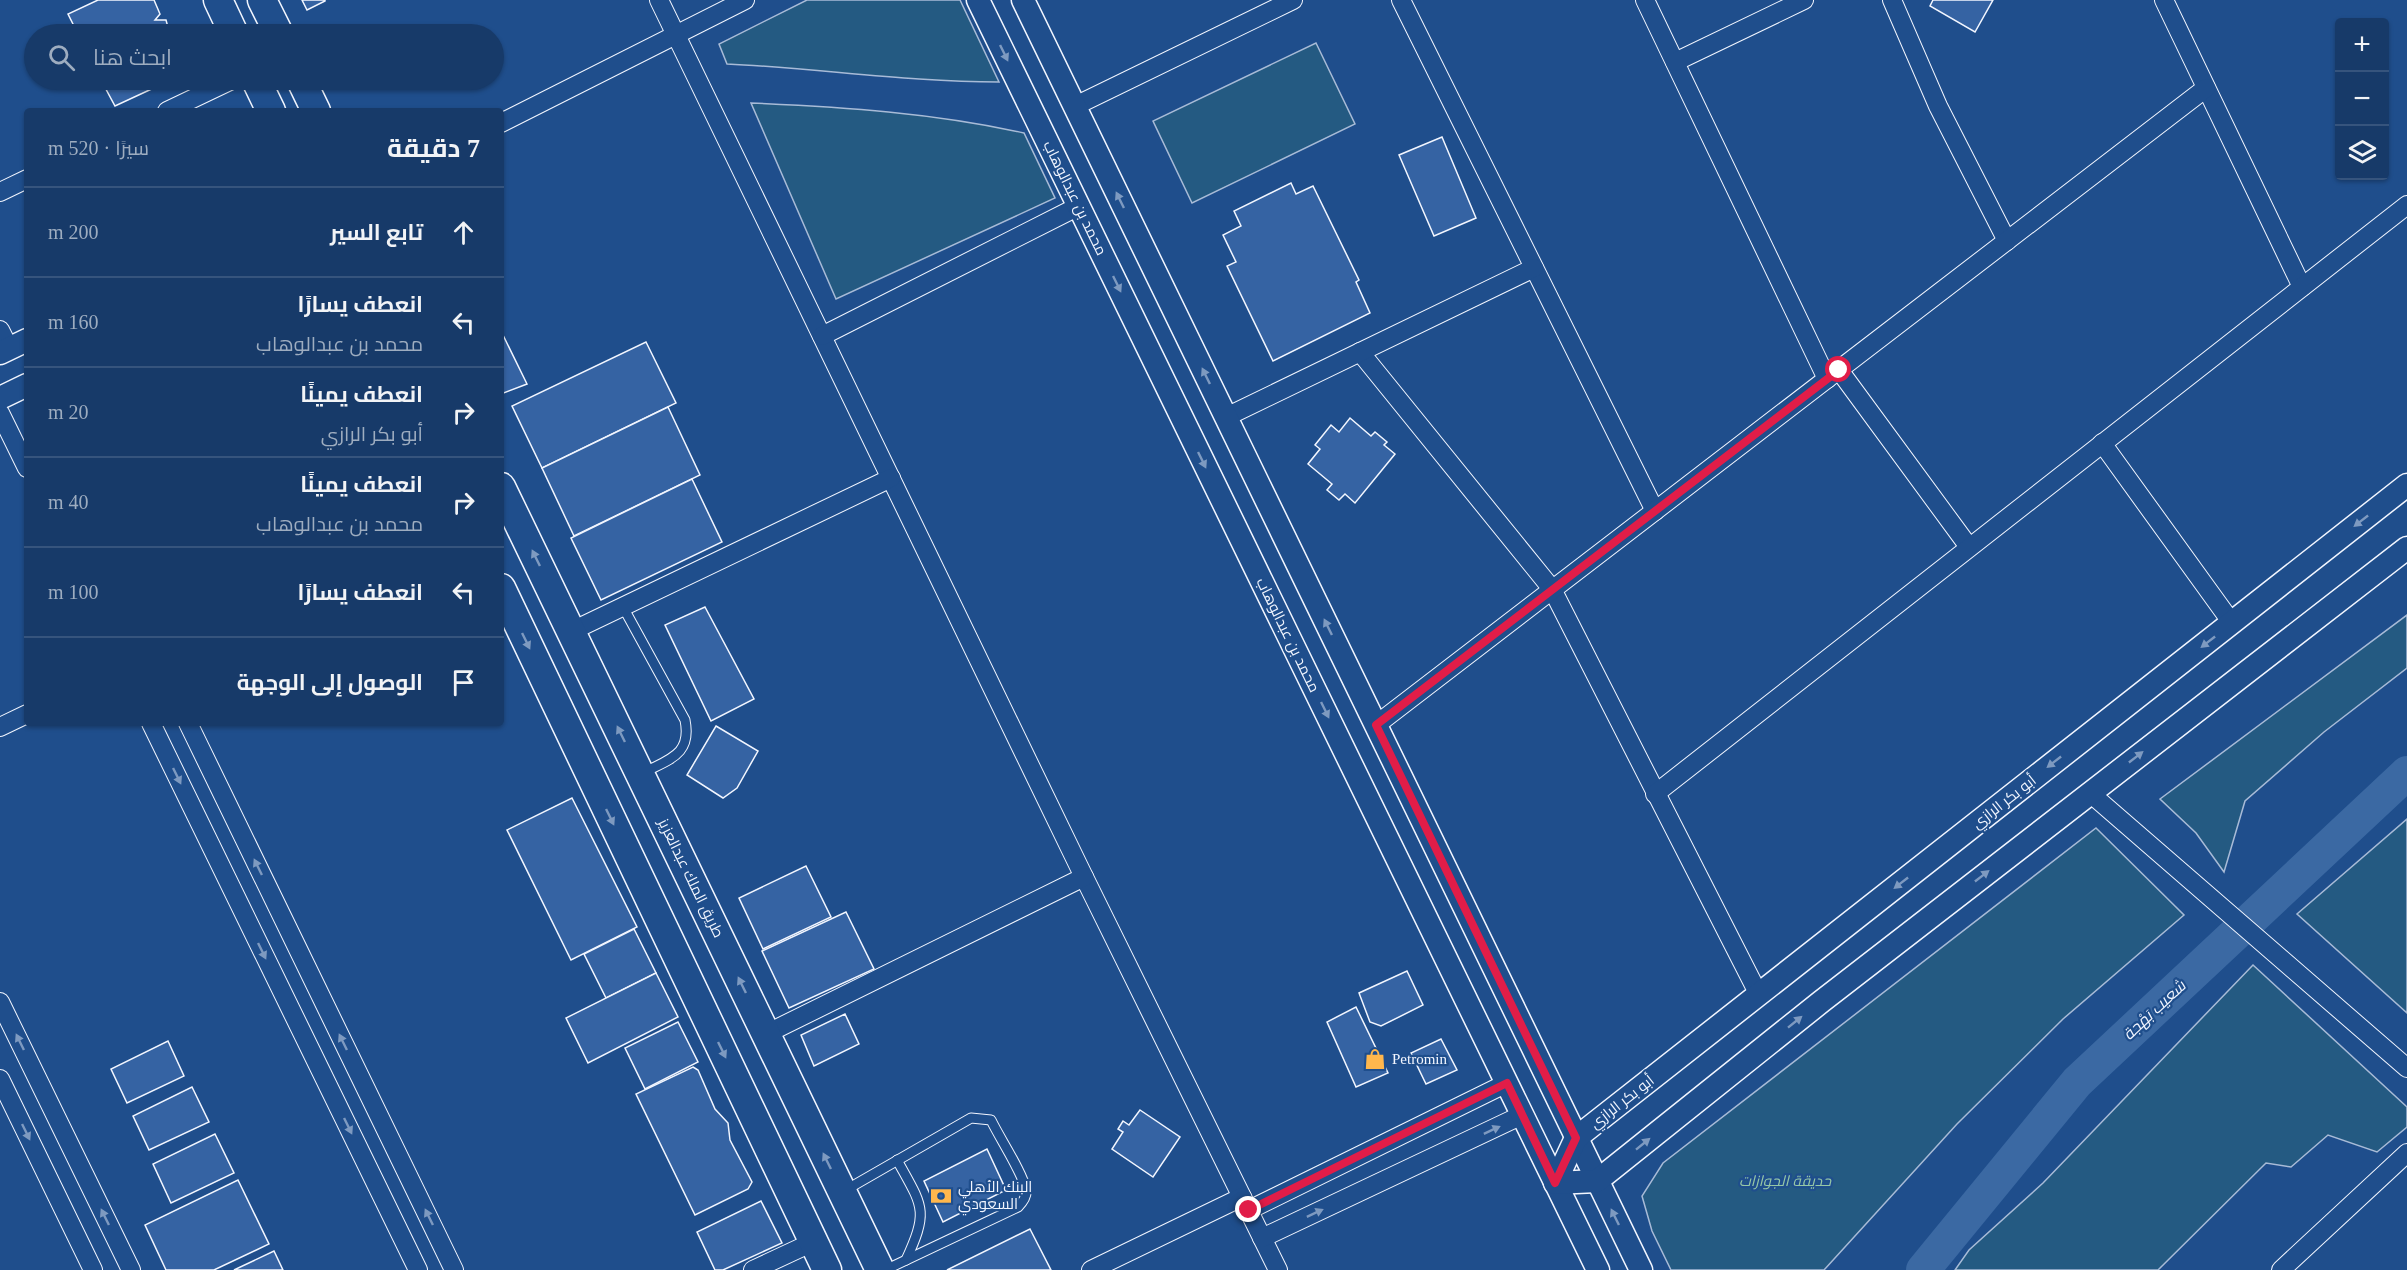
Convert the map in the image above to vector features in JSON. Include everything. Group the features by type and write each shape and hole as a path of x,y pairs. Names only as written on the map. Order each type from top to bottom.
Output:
{"highway":[{"path":"218,0 229,24"},
{"path":"262,0 274,24"},
{"path":"261,90 270,108"},
{"path":"306,90 315,108"},
{"name":"طريق الملك عبدالعزيز","path":"504,494 880,1270"},
{"path":"504,594 827,1270"}],"street":[{"path":"659,0 1084,877 1278,1270"},
{"path":"504,121 745,0"},
{"name":"محمد بن عبدالوهاب","path":"978,0 1598,1270"},
{"path":"1023,0 1641,1270"},
{"path":"1401,0 1655,511"},
{"path":"1645,0 1833,374 1969,547"},
{"path":"1675,62 1804,0"},
{"path":"1892,0 1938,105 2007,241"},
{"path":"2164,0 2302,287"},
{"path":"1075,106 1281,3"},
{"path":"1376,725 2206,88"},
{"path":"173,108 211,90"},
{"path":"0,192 24,180"},
{"path":"1654,794 2407,205"},
{"path":"822,336 1078,206"},
{"path":"1226,417 1534,268"},
{"path":"1360,352 1552,590 1654,794 1759,994"},
{"path":"0,398 24,389"},
{"path":"0,413 24,462"},
{"path":"2102,443 2232,623"},
{"path":"572,631 891,478"},
{"name":"أبو بكر الرازي","path":"1555,1183 1576,1138 2407,485"},
{"path":"1555,1183 1597,1181 1822,1001 2407,548"},
{"path":"0,727 24,715"},
{"path":"152,726 418,1270"},
{"path":"189,726 454,1270"},
{"path":"2090,793 2407,1068"},
{"path":"766,1034 1084,877"},
{"path":"0,1002 131,1270"},
{"path":"0,1079 93,1270"},
{"path":"1091,1270 1245,1203 1507,1083"},
{"path":"1263,1238 1522,1115"},
{"path":"2281,1270 2407,1153"},
{"path":"753,1270 813,1242"}],"lane":[{"path":"622,607 685,720 688,734 684,747 675,756 640,774"},
{"path":"842,1192 971,1118 991,1120 1026,1190 1025,1199 1018,1207 885,1270"},
{"path":"897,1160 922,1208 921,1228 906,1260"}],"green space":[{"path":"807,0 960,0 999,82 931,80 727,64 719,44"},
{"path":"1316,43 1355,124 1192,203 1153,121"},
{"path":"751,103 888,112 956,120 1024,133 1055,198 836,299"},
{"path":"2407,615 2407,668 2324,732 2245,801 2224,872 2196,833 2160,799"},
{"path":"2407,819 2407,1013 2297,914"},
{"name":"حديقة الجوازات","path":"2096,828 2184,915 2063,1019 1957,1124 1824,1270 1671,1270 1652,1231 1642,1196 1663,1163"},
{"path":"2253,965 2407,1107 2407,1127 2377,1152 2328,1135 2291,1167 2266,1163 2158,1270 1955,1270 1969,1250 2043,1183"}],"building":[{"path":"98,0 154,0 160,14 155,20 166,20 167,24 73,24 68,14"},
{"path":"302,0 325,0 325,1 307,10"},
{"path":"1933,0 1993,0 1975,32 1930,6"},
{"path":"106,90 149,90 115,106"},
{"path":"1442,137 1476,218 1434,236 1399,155"},
{"path":"1291,183 1296,194 1313,186 1359,280 1356,282 1370,313 1273,361 1227,266 1236,262 1223,235 1241,226 1234,211"},
{"path":"504,337 527,384 504,393"},
{"path":"646,342 676,403 542,468 512,406"},
{"path":"668,407 700,475 574,536 542,468"},
{"path":"1350,418 1371,436 1375,432 1387,442 1384,445 1395,454 1355,503 1345,494 1339,500 1327,490 1332,484 1308,464 1320,449 1315,445 1331,425 1339,432"},
{"path":"692,479 722,542 601,600 571,538"},
{"path":"705,607 754,699 711,721 665,625"},
{"path":"716,726 758,751 737,788 723,798 687,775"},
{"path":"572,798 637,927 571,960 507,830"},
{"path":"806,866 831,917 763,949 739,898"},
{"path":"846,912 874,969 789,1008 762,951"},
{"path":"634,929 656,973 606,998 584,954"},
{"path":"1407,971 1423,1005 1381,1026 1370,1022 1359,993"},
{"path":"656,973 678,1017 588,1063 566,1018"},
{"path":"1356,1007 1388,1073 1356,1087 1327,1022"},
{"path":"845,1014 859,1044 814,1066 801,1035"},
{"path":"678,1022 698,1062 645,1089 625,1048"},
{"path":"1441,1039 1457,1070 1426,1084 1411,1053"},
{"path":"168,1041 184,1076 127,1103 111,1069"},
{"path":"693,1067 698,1070 715,1109 728,1123 730,1140 752,1182 748,1189 695,1215 636,1094"},
{"path":"192,1087 209,1122 149,1150 133,1116"},
{"path":"1140,1110 1180,1137 1153,1177 1112,1149 1123,1132 1118,1129 1123,1121 1129,1125"},
{"path":"215,1134 234,1173 171,1203 153,1164"},
{"path":"987,1149 1006,1190 943,1222 924,1181"},
{"path":"238,1180 269,1244 214,1270 166,1270 145,1225"},
{"path":"761,1201 782,1243 723,1270 715,1270 697,1232"},
{"path":"1030,1229 1051,1270 947,1270"},
{"path":"274,1251 283,1270 234,1270"}],"waterway":[{"name":"شعيب بَهْجة","path":"1923,1270 2077,1082 2407,773"}],"place":[{"name":"Petromin","path":"1375,1059"},
{"name":"البنك الأهلي السعودي","path":"941,1196"}],"route":[{"path":"1249,1210 1507,1083 1555,1183 1576,1138 1376,725 1839,370"}]}
